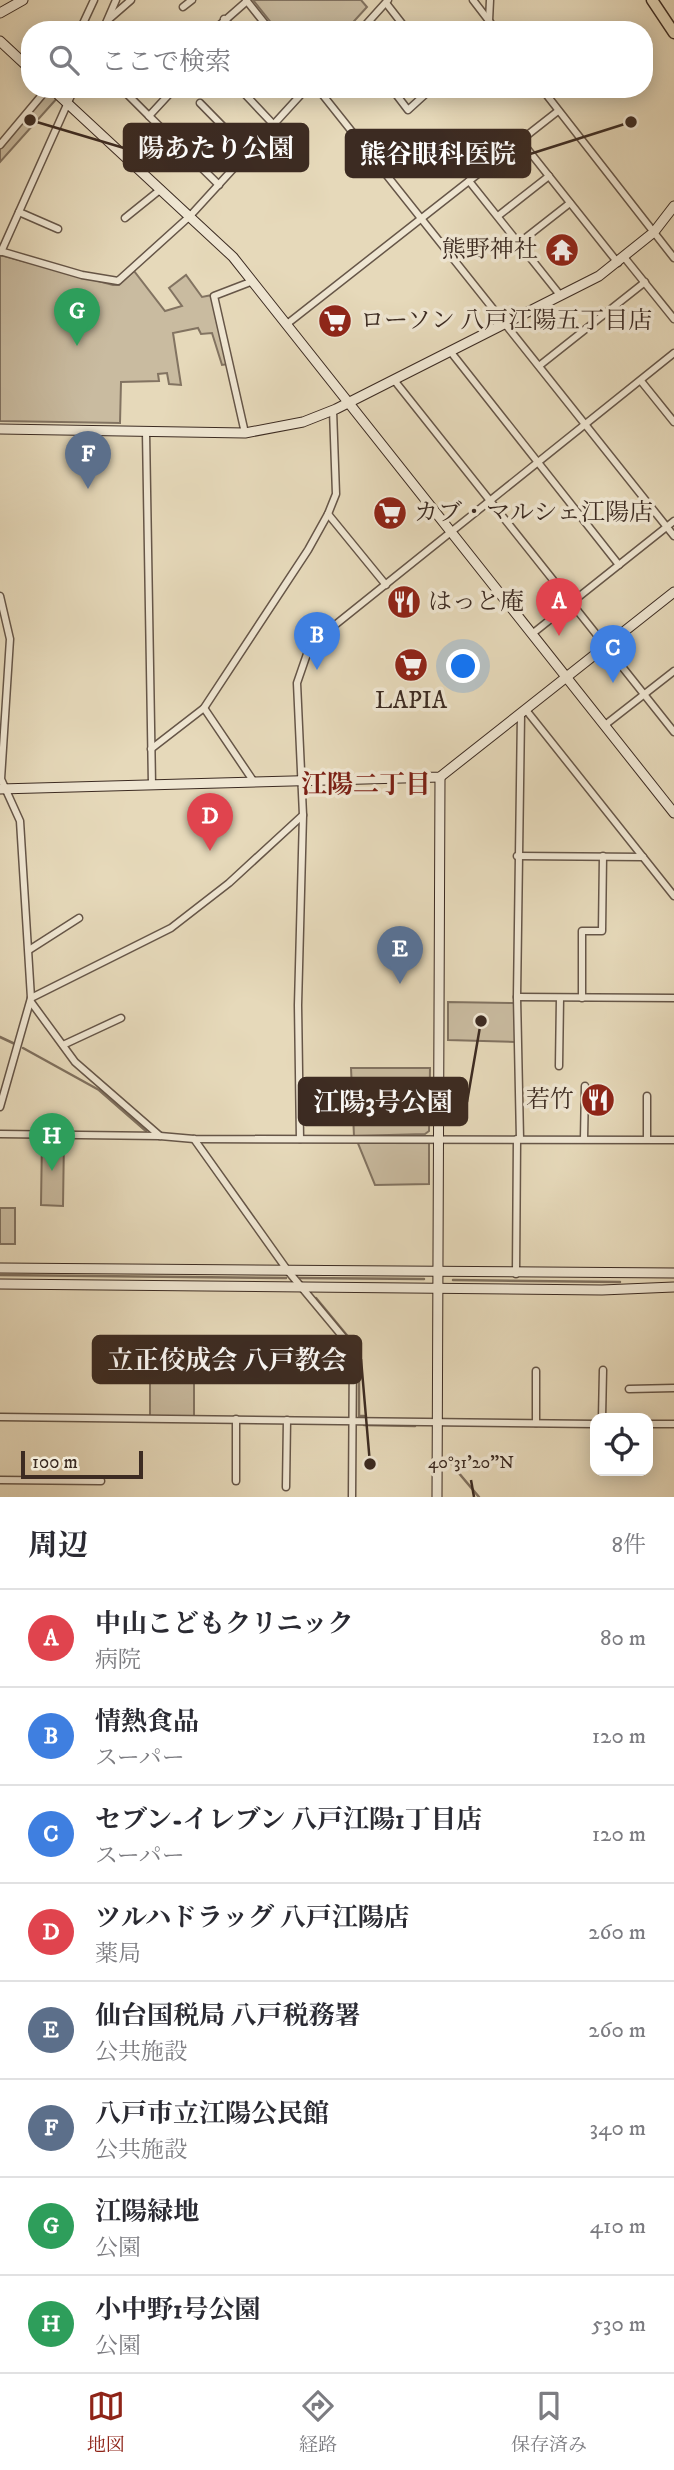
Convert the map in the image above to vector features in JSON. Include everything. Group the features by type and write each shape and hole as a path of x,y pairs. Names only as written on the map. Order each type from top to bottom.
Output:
{"main road":[{"path":"652,0 674,33"}],"street":[{"path":"0,13 23,0"},
{"path":"84,21 94,0"},
{"path":"107,21 116,0"},
{"path":"107,21 131,0"},
{"path":"183,7 192,0"},
{"path":"473,0 489,20"},
{"path":"489,20 490,0"},
{"path":"224,19 246,1 263,21"},
{"path":"369,21 387,1 401,21"},
{"path":"0,41 21,61"},
{"path":"0,145 39,98"},
{"path":"62,98 233,257 674,813"},
{"path":"70,98 1,251 82,275 118,281 190,216 298,98"},
{"path":"131,98 219,185"},
{"path":"149,116 166,98"},
{"path":"248,98 274,125"},
{"path":"325,98 674,536"},
{"path":"399,98 408,110 421,98"},
{"path":"549,98 674,258"},
{"path":"200,103 249,153"},
{"path":"287,324 558,111"},
{"path":"521,141 570,203 621,260 645,282 674,320"},
{"path":"498,216 549,176"},
{"path":"469,181 561,295"},
{"path":"125,218 162,189"},
{"path":"519,243 570,203"},
{"path":"0,429 245,433 303,422 348,403 561,295 621,260 654,232 674,206"},
{"path":"19,212 58,229"},
{"path":"245,433 235,378 214,296 253,281"},
{"path":"539,366 645,282"},
{"path":"450,351 620,565"},
{"path":"300,1139 298,1005 303,815 297,683 307,654 325,633 674,354"},
{"path":"394,380 674,732"},
{"path":"640,381 674,422"},
{"path":"151,749 204,708 239,658 328,514 336,494 333,410"},
{"path":"146,432 152,785"},
{"path":"328,514 386,585"},
{"path":"533,634 674,522"},
{"path":"3,788 440,777 674,592"},
{"path":"0,596 10,639 1,779 20,821 31,1000 0,1107"},
{"path":"605,725 674,671"},
{"path":"204,708 254,782"},
{"path":"516,1274 519,1139 517,856 524,712"},
{"path":"524,712 674,896"},
{"path":"437,1497 440,777"},
{"path":"31,1000 172,928 229,883 303,815"},
{"path":"517,856 643,858"},
{"path":"582,998 583,931 603,930 603,856"},
{"path":"29,950 79,918"},
{"path":"517,997 674,998"},
{"path":"559,1066 560,998"},
{"path":"31,1000 63,1045 94,1080 160,1136"},
{"path":"63,1045 121,1018"},
{"path":"584,1086 584,1139"},
{"path":"647,1096 647,1139"},
{"path":"0,1134 160,1136 194,1139 674,1140"},
{"path":"194,1139 288,1271 353,1349 352,1497"},
{"path":"0,1268 516,1274 674,1273"},
{"path":"0,1284 602,1290 674,1287"},
{"path":"602,1413 603,1370"},
{"path":"536,1371 536,1423"},
{"path":"629,1389 674,1388"},
{"path":"0,1417 590,1424"},
{"path":"236,1419 236,1481"},
{"path":"286,1487 287,1420"},
{"path":"653,1424 674,1424"},
{"path":"0,1480 101,1481"}],"shaded area":[{"path":"253,0 361,0 367,7 354,21 270,21"},
{"path":"39,98 57,98 0,162 0,145"},
{"path":"0,255 113,285 119,285 134,271 165,311 182,306 169,288 186,275 202,297 212,295 229,364 222,365 212,333 201,334 198,328 173,333 181,385 169,384 167,373 158,374 159,381 121,382 120,423 0,421"},
{"path":"448,1002 515,1003 515,1042 448,1040"},
{"path":"351,1068 430,1068 429,1131 425,1134 354,1136"},
{"path":"42,1137 64,1137 63,1206 41,1205"},
{"path":"429,1140 429,1184 375,1185 357,1141"},
{"path":"0,1208 15,1208 15,1244 0,1244"},
{"path":"150,1347 194,1347 194,1416 150,1416"}],"waterway":[{"path":"0,1037 15,1044"},
{"path":"23,1048 99,1090 146,1131"},
{"path":"0,1275 286,1278"},
{"path":"299,1278 424,1279"},
{"path":"453,1280 620,1282"},
{"path":"316,1298 350,1339"},
{"path":"356,1345 359,1350 359,1416 364,1416"},
{"path":"364,1425 415,1426"},
{"path":"447,1459 479,1497"}],"place":[{"name":"陽あたり公園","path":"30,120"},
{"name":"熊谷眼科医院","path":"631,122"},
{"name":"熊野神社","path":"562,250"},
{"name":"ローソン 八戸江陽五丁目店","path":"335,321"},
{"name":"江陽緑地","path":"77,346"},
{"name":"八戸市立江陽公民館","path":"88,489"},
{"name":"カブ・マルシェ江陽店","path":"390,513"},
{"name":"はっと庵","path":"404,602"},
{"name":"中山こどもクリニック","path":"559,636"},
{"name":"LAPIA","path":"411,665"},
{"name":"情熱食品","path":"317,670"},
{"name":"セブン-イレブン 八戸江陽1丁目店","path":"613,683"},
{"name":"ツルハドラッグ 八戸江陽店","path":"210,851"},
{"name":"仙台国税局 八戸税務署","path":"400,984"},
{"name":"江陽3号公園","path":"481,1021"},
{"name":"若竹","path":"598,1100"},
{"name":"小中野1号公園","path":"52,1171"},
{"name":"立正佼成会 八戸教会","path":"370,1464"}],"district":[{"name":"江陽二丁目","path":"366,785"}]}
